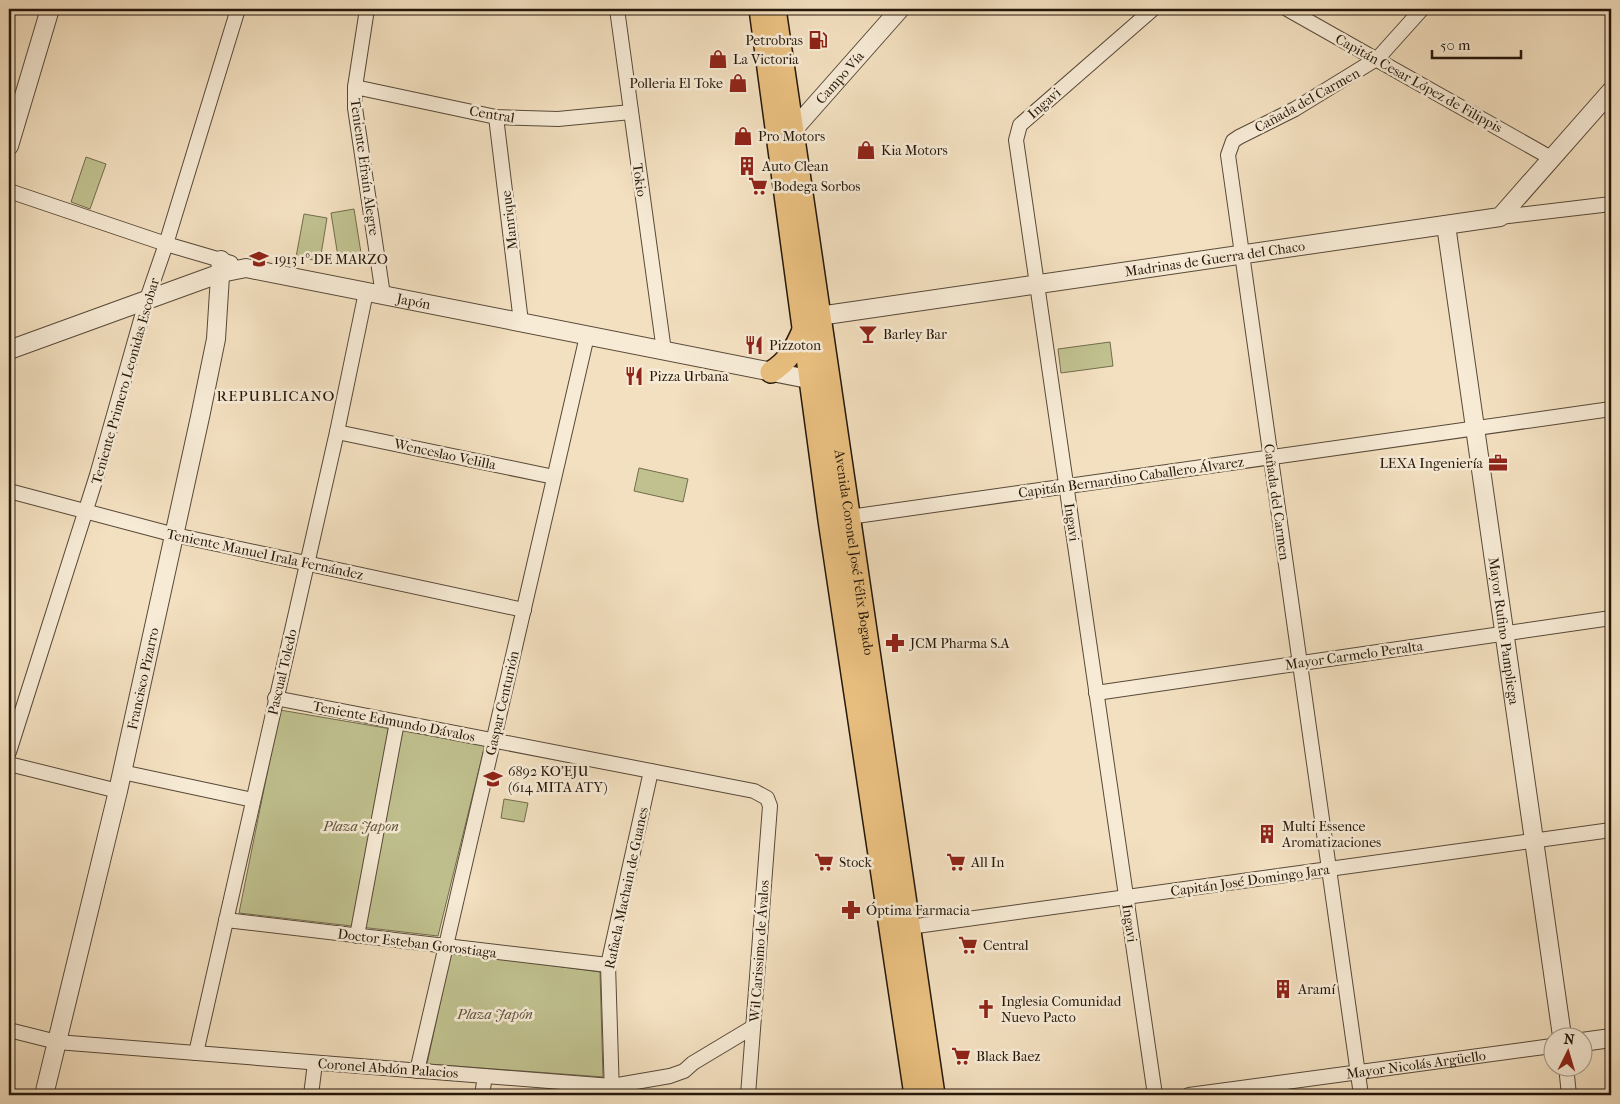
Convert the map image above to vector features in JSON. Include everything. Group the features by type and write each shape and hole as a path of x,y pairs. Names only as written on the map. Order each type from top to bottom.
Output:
{"main road":[{"name":"Avenida Coronel José Félix Bogado","path":"760,9 786,138"},
{"name":"Avenida Coronel José Félix Bogado","path":"775,9 786,138 811,322 820,381 850,517 934,1095"},
{"path":"771,372 782,365 793,352 811,322"},
{"name":"Avenida Coronel José Félix Bogado","path":"820,381 829,520 915,1095"}],"street":[{"path":"9,146 50,9"},
{"name":"Teniente Primero Leonidas Escobar","path":"9,752 85,513 146,302 166,244 238,9"},
{"name":"Teniente Efraín Alegre","path":"367,9 355,87 355,108 374,293"},
{"name":"Tokio","path":"617,9 664,351"},
{"name":"Campo Vía","path":"786,138 900,9"},
{"name":"Ingavi","path":"1153,9 1020,125 1017,130 1016,140 1155,1095"},
{"name":"Capitán Cesar López de Filippis","path":"1287,9 1378,58 1552,158"},
{"name":"Cañada del Carmen","path":"1361,1095 1228,155 1234,141 1295,109 1378,58 1422,9"},
{"name":"Central","path":"355,87 496,117 558,119 631,112"},
{"path":"1500,217 1611,91"},
{"name":"Manrique","path":"496,117 521,322"},
{"path":"9,191 166,244 221,266"},
{"name":"Madrinas de Guerra del Chaco","path":"811,322 1037,284 1500,217 1611,204"},
{"name":"Mayor Rufino Pampliega","path":"1446,225 1561,1026"},
{"name":"Japón","path":"9,350 146,302 221,266 246,268 820,381"},
{"name":"Francisco Pizarro","path":"44,1095 118,791 216,339 221,266"},
{"name":"Pascual Toledo","path":"196,1053 275,698 337,432 374,293"},
{"name":"Gaspar Centurión","path":"417,1070 587,336"},
{"name":"Capitán Bernardino Caballero Álvarez","path":"829,520 1611,409"},
{"name":"Wenceslao Velilla","path":"337,432 554,477"},
{"name":"Teniente Manuel Irala Fernández","path":"9,491 85,513 174,535 524,610"},
{"name":"Mayor Carmelo Peralta","path":"1096,693 1611,618"},
{"name":"Teniente Edmundo Dávalos","path":"275,698 754,791 767,798 770,806"},
{"path":"357,936 397,722"},
{"path":"9,764 118,791"},
{"name":"Rafaela Machain de Guanes","path":"612,1091 608,965 651,771"},
{"path":"122,772 253,800"},
{"name":"Wil Carissimo de Ávalos","path":"748,1095 770,806"},
{"name":"Capitán José Domingo Jara","path":"889,930 1611,830"},
{"name":"Doctor Esteban Gorostiaga","path":"226,920 608,965"},
{"name":"Coronel Abdón Palacios","path":"9,1030 57,1042 485,1076 612,1091 684,1071 753,1027"},
{"path":"1592,1041 1611,1038"},
{"name":"Mayor Nicolás Argüello","path":"1189,1095 1542,1047"},
{"path":"310,1095 315,1063"},
{"path":"482,1095 485,1076"},
{"path":"1567,1076 1570,1095"}],"green space":[{"path":"86,157 106,164 90,209 71,202"},
{"path":"354,209 362,259 339,263 331,213"},
{"path":"304,214 327,218 320,261 296,257"},
{"path":"1110,342 1113,366 1061,373 1058,349"},
{"path":"639,468 688,479 683,502 634,491"},
{"name":"Plaza Japon","path":"280,710 485,745 438,936 239,913"},
{"path":"504,799 528,803 524,822 501,818"},
{"name":"Plaza Japón","path":"451,952 600,972 603,1077 427,1064"}],"place":[{"name":"Petrobras","path":"818,40"},
{"name":"La Victoria","path":"718,59"},
{"name":"Polleria El Toke","path":"738,83"},
{"name":"Pro Motors","path":"743,136"},
{"name":"Kia Motors","path":"866,150"},
{"name":"Auto Clean","path":"747,166"},
{"name":"Bodega Sorbos","path":"758,186"},
{"name":"1913 1º DE MARZO","path":"259,259"},
{"name":"Barley Bar","path":"868,334"},
{"name":"Pizzoton","path":"754,345"},
{"name":"Pizza Urbana","path":"634,376"},
{"name":"LEXA Ingeniería","path":"1498,463"},
{"name":"JCM Pharma S.A","path":"895,643"},
{"name":"6892 KO'EJU (614 MITA ATY)","path":"493,779"},
{"name":"Multi Essence Aromatizaciones","path":"1267,834"},
{"name":"Stock","path":"824,862"},
{"name":"All In","path":"956,862"},
{"name":"Óptima Farmacia","path":"851,910"},
{"name":"Central","path":"968,945"},
{"name":"Aramí","path":"1283,989"},
{"name":"Inglesia Comunidad Nuevo Pacto","path":"986,1009"},
{"name":"Black Baez","path":"961,1056"}],"district":[{"name":"REPUBLICANO","path":"276,396"}]}
